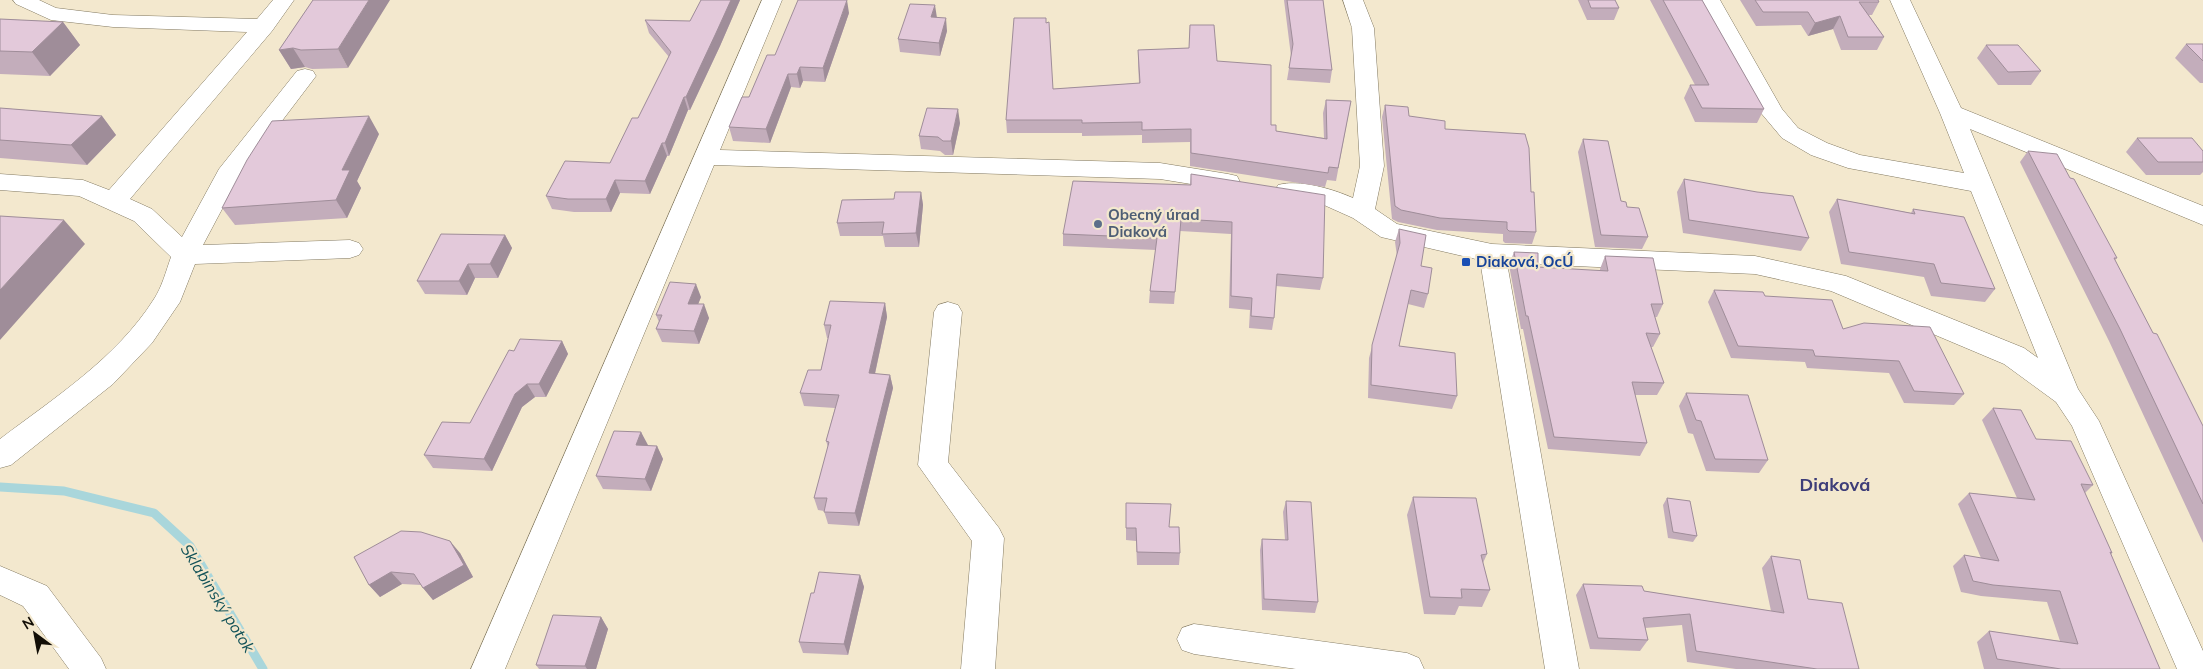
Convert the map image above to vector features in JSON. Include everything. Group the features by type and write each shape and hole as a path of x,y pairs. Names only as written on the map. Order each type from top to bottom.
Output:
{"street":[{"path":"23,0 51,14 113,21 264,26"},
{"path":"113,202 264,26 284,0"},
{"path":"488,669 772,0"},
{"path":"1354,0 1363,28 1372,166 1362,212"},
{"path":"1710,0 1773,113 1790,133 1819,149 1856,162 1981,184"},
{"path":"1900,0 1952,113 2066,394 2084,421 2194,669"},
{"path":"0,456 103,376 142,336 167,302 185,255 228,175 306,76"},
{"path":"1952,113 2203,216"},
{"path":"704,157 1160,171 1329,197 1362,212 1390,231 1492,253 1755,264 1837,283 2014,356 2066,394"},
{"path":"0,182 83,188 143,215 185,255 350,249"},
{"path":"1492,253 1562,669"},
{"path":"948,312 933,465 988,538 978,669"},
{"path":"0,580 36,596 89,669"},
{"path":"1194,639 1407,669"}],"building":[{"path":"313,0 369,0 338,49 301,50 293,48 279,50"},
{"path":"701,0 731,0 686,97 684,97 665,143 662,143 645,181 615,180 606,199 568,199 546,196 565,161 610,163 632,118 638,118 671,52 645,20 690,21"},
{"path":"798,0 847,0 823,68 800,67 797,74 788,74 766,129 729,127 742,97 749,97 767,55 775,55"},
{"path":"1287,0 1323,0 1332,70 1289,68 1293,44"},
{"path":"1588,0 1615,0 1619,8 1591,8"},
{"path":"1663,0 1702,0 1764,109 1702,108 1690,85 1709,85"},
{"path":"1755,0 1878,0 1879,2 1859,2 1884,37 1848,37 1840,16 1815,23 1808,12 1763,12"},
{"path":"910,4 935,5 931,17 946,18 939,43 898,39"},
{"path":"1014,18 1046,18 1046,23 1049,22 1053,89 1140,83 1138,50 1189,48 1190,25 1214,25 1217,61 1271,65 1271,125 1276,125 1276,131 1327,139 1326,100 1351,101 1338,168 1329,167 1328,173 1191,153 1191,129 1142,130 1142,122 1082,123 1082,120 1006,120"},
{"path":"0,19 63,22 32,52 0,51"},
{"path":"2186,44 2203,44 2203,61"},
{"path":"1986,45 2018,45 2041,71 2008,72"},
{"path":"1385,105 1408,107 1409,116 1445,121 1445,129 1525,134 1529,148 1531,192 1534,192 1536,232 1509,231 1507,229 1507,222 1440,218 1401,210 1395,206"},
{"path":"0,108 102,116 71,145 0,140"},
{"path":"927,108 958,109 951,141 943,141 938,137 919,136"},
{"path":"369,116 342,170 350,170 336,200 222,208 247,160 272,121"},
{"path":"2137,138 2192,138 2203,151 2203,162 2158,162"},
{"path":"1583,139 1608,141 1621,201 1626,202 1627,207 1639,208 1648,237 1601,235"},
{"path":"2028,151 2057,154 2070,178 2074,179 2117,258 2114,258 2153,333 2157,334 2203,426 2203,504 2120,329"},
{"path":"1191,174 1325,195 1323,278 1277,274 1274,318 1251,316 1252,298 1231,296 1232,222 1181,219 1175,292 1150,291 1157,238 1063,234 1073,181 1191,185"},
{"path":"1684,179 1757,192 1793,196 1809,238 1689,220"},
{"path":"895,192 921,192 916,233 882,234 884,222 837,223 842,200 894,199"},
{"path":"1837,199 1915,214 1913,209 1964,217 1995,289 1941,283 1934,264 1849,252"},
{"path":"0,216 64,220 0,290"},
{"path":"1399,229 1426,235 1421,266 1432,268 1428,294 1411,290 1399,346 1455,353 1457,396 1371,385 1372,345 1400,243"},
{"path":"441,234 505,235 490,264 468,264 459,281 417,281"},
{"path":"1514,252 1538,253 1538,267 1608,271 1605,256 1653,258 1663,304 1651,304 1660,334 1646,333 1664,383 1632,382 1647,443 1554,437 1528,316 1526,316"},
{"path":"670,282 696,284 688,304 704,304 694,331 656,329 662,315 656,315"},
{"path":"1714,290 1763,292 1765,296 1832,300 1843,329 1864,323 1930,327 1964,394 1914,391 1899,361 1815,356 1813,350 1738,346"},
{"path":"830,301 885,303 869,373 890,375 855,513 824,512 827,498 814,498 829,442 826,441 839,395 800,393 808,370 821,370 831,325 824,325"},
{"path":"520,339 562,341 539,384 527,384 515,394 484,459 424,455 442,422 470,423 509,350 514,351"},
{"path":"1686,393 1748,395 1768,460 1715,459 1701,421 1696,420"},
{"path":"1993,408 2021,410 2036,439 2071,441 2093,485 2081,484 2160,669 2061,669 1997,659 1989,631 2078,644 2060,591 1993,585 1973,581 1964,555 1999,561 1969,493 2035,500"},
{"path":"614,431 641,432 636,445 657,446 645,479 596,476"},
{"path":"1413,497 1476,498 1487,554 1481,555 1490,590 1461,589 1462,598 1430,597"},
{"path":"1667,498 1690,501 1697,536 1673,532"},
{"path":"1286,501 1311,502 1318,602 1264,599 1262,539 1288,540"},
{"path":"1126,503 1171,504 1169,527 1179,527 1180,553 1137,552 1136,528 1126,528"},
{"path":"401,531 421,532 450,541 464,565 423,588 414,574 391,572 369,585 354,557"},
{"path":"1771,556 1800,560 1808,599 1842,603 1859,669 1817,669 1696,651 1690,614 1643,618 1648,640 1598,638 1583,584 1642,586 1644,591 1784,613"},
{"path":"819,572 860,575 844,644 799,642 811,593 814,593"},
{"path":"553,615 601,617 585,666 536,665"}],"waterway":[{"name":"Sklabinský potok","path":"0,487 64,491 154,513 190,546 263,669"}],"place":[{"name":"Obecný úrad Diaková","path":"1098,224"},
{"name":"Diaková, OcÚ","path":"1466,262"}],"district":[{"name":"Diaková","path":"1835,485"}]}
